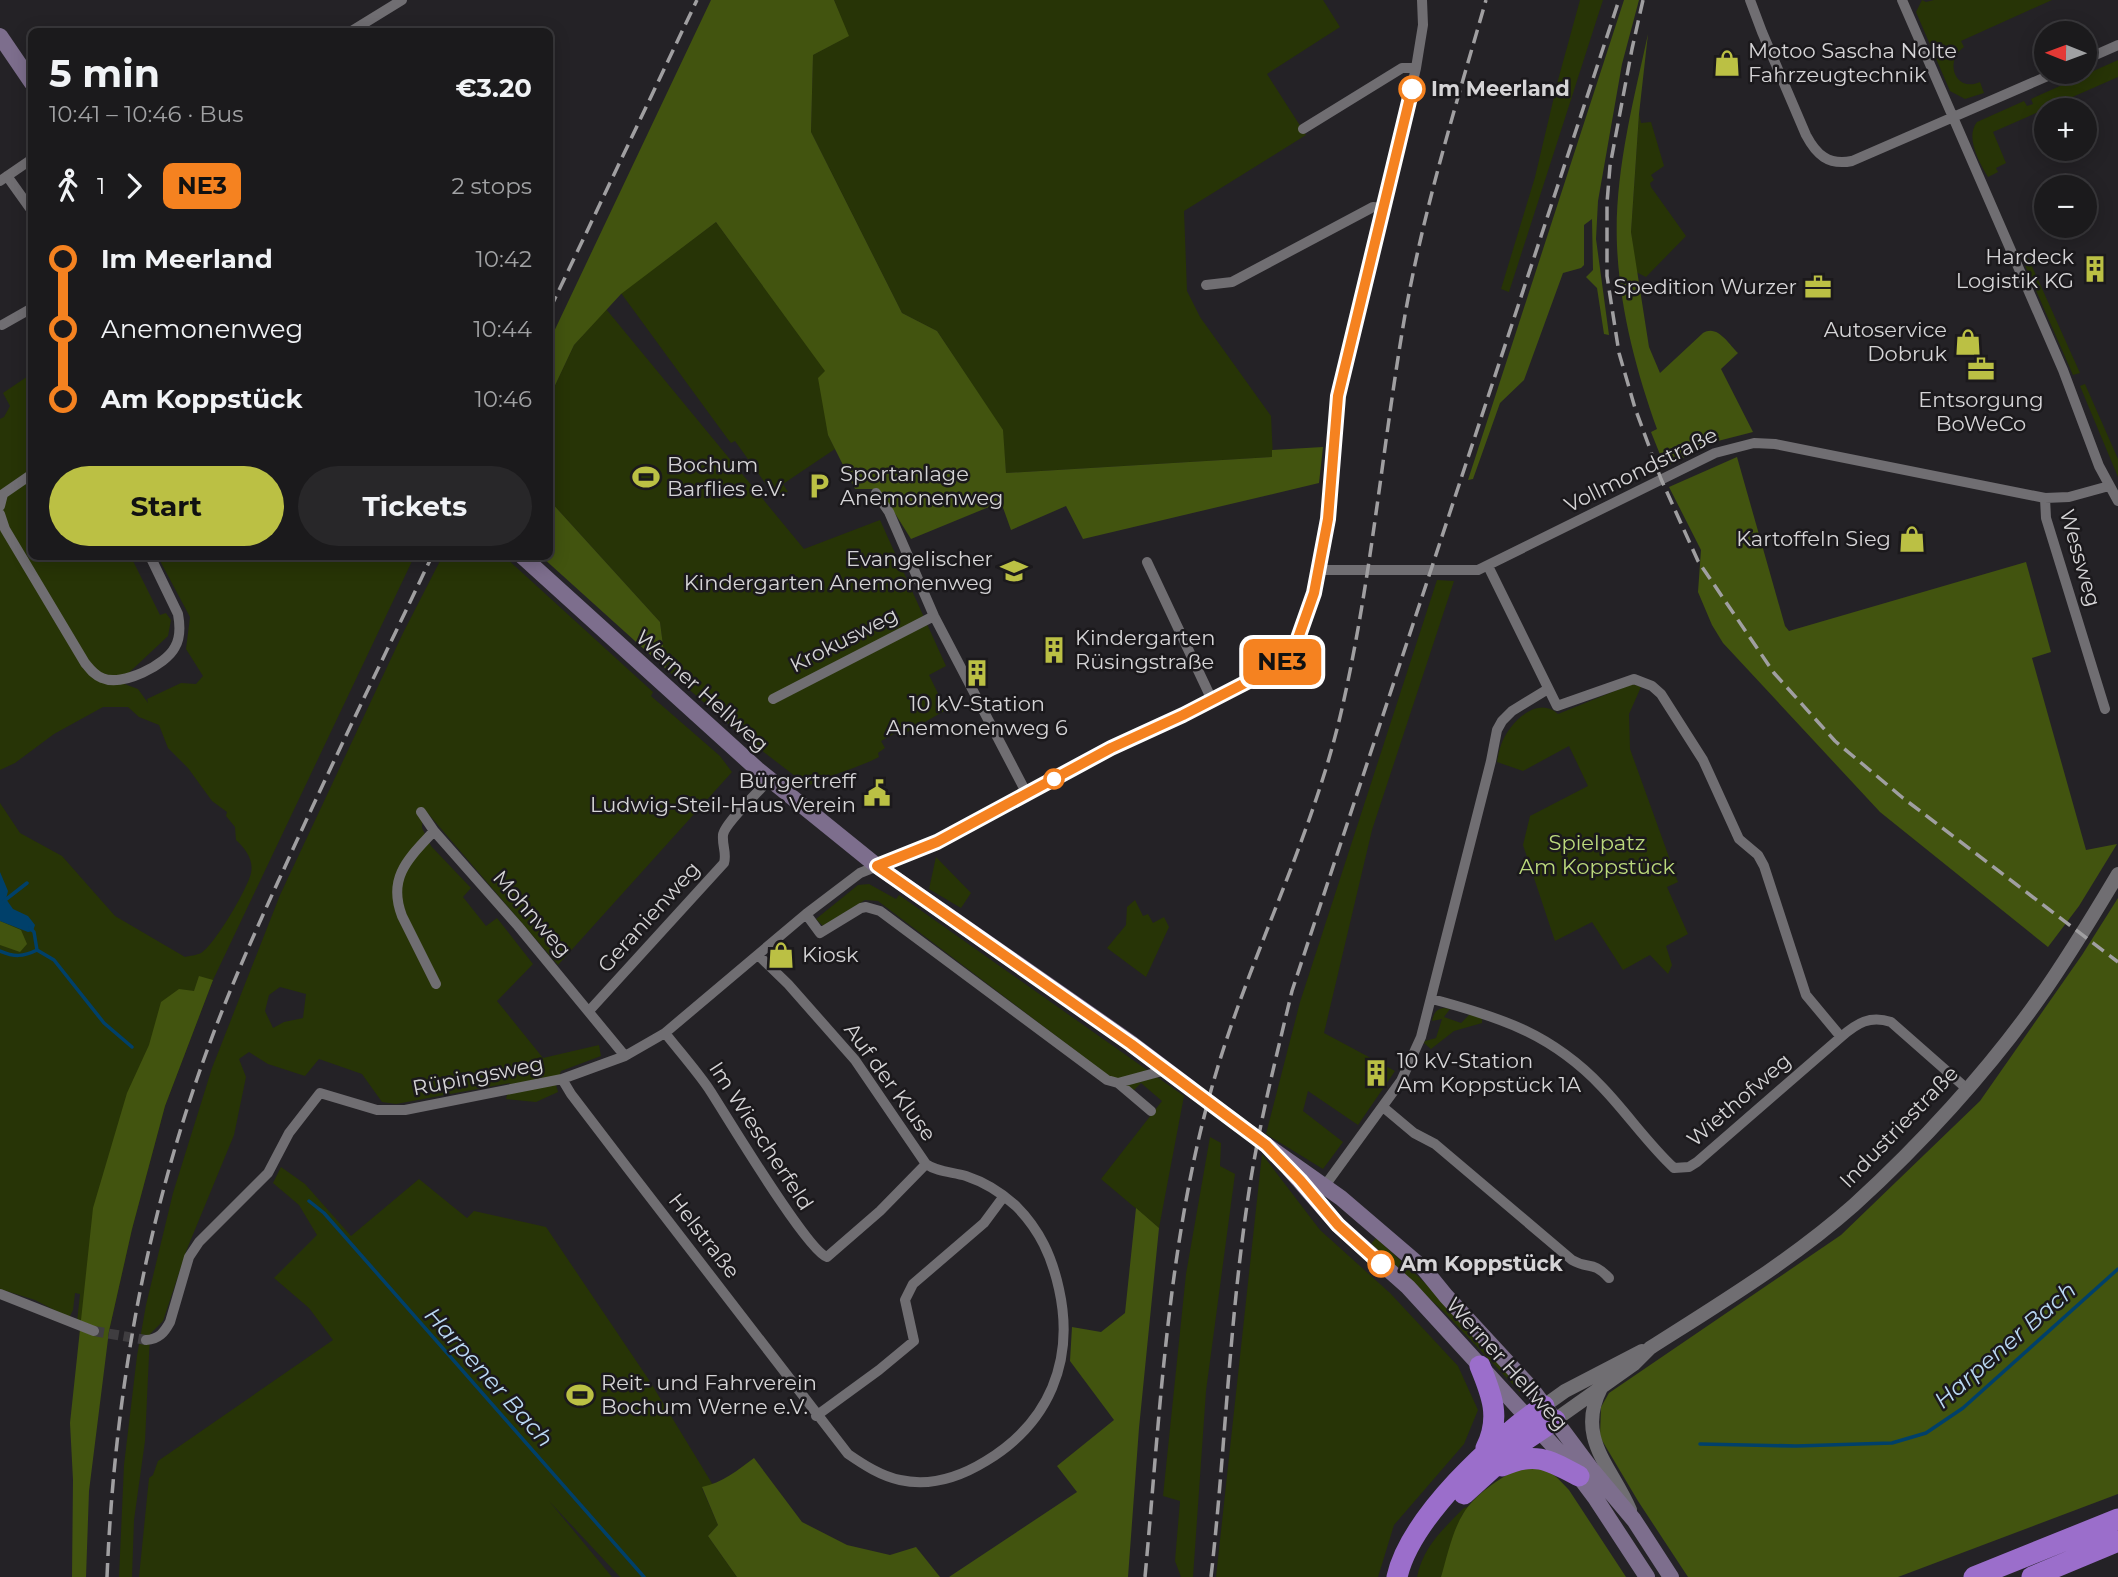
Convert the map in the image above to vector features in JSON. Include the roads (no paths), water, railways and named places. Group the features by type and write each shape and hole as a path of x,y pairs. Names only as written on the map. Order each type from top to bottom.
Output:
{"highway":[{"path":"1410,1577 1415,1557 1430,1533 1472,1486 1485,1465 1495,1417 1491,1394 1480,1366"},
{"path":"1396,1577 1418,1530 1485,1465 1518,1445 1541,1418"},
{"path":"1485,1465 1536,1457 1579,1476"},
{"path":"1973,1577 2118,1519"},
{"path":"2032,1577 2118,1541"}],"main road":[{"path":"0,36 28,77"},
{"name":"Werner Hellweg","path":"526,560 770,779 877,866 1189,1087"},
{"name":"Werner Hellweg","path":"1320,1193 1338,1225 1408,1287 1480,1366 1541,1418 1634,1520 1671,1577"},
{"name":"Werner Hellweg","path":"1320,1193 1358,1212 1424,1269 1531,1388 1541,1418 1647,1577"}],"street":[{"path":"356,28 402,0"},
{"name":"Rüpingsweg","path":"146,1340 158,1338 170,1322 189,1257 199,1242 268,1173 289,1133 320,1093 377,1110 405,1110 562,1079 625,1056 665,1034 806,914 860,873 937,842 1111,748 1276,667 1289,654 1308,614 1319,570 1328,519 1338,396 1416,68 1423,25 1422,0"},
{"path":"1750,0 1806,135 1813,148 1825,159 1835,163 1852,161 2034,82"},
{"path":"1902,0 2066,377 2085,433 2118,501"},
{"path":"2097,55 2118,46"},
{"path":"1303,129 1402,68 1416,68"},
{"path":"28,162 4,179 28,206"},
{"path":"1206,285 1232,282 1373,207 1382,208"},
{"path":"2,325 28,310"},
{"name":"Vollmondstraße","path":"1319,570 1467,571 1488,566 1715,453 1754,443 1775,444 1873,462 2045,498 2069,497 2109,486"},
{"path":"0,506 3,494 28,477"},
{"path":"876,493 889,512 934,616 1027,794"},
{"name":"Wessweg","path":"2045,498 2046,518 2105,709"},
{"path":"0,514 5,529 85,663 93,673 102,678 118,680 132,677 167,658 178,642 180,623 152,560"},
{"path":"1147,562 1212,700"},
{"path":"1488,566 1557,706 1634,679 1652,686 1661,694 1703,760 1739,839 1758,855 1764,866 1806,995 1841,1037"},
{"name":"Krokusweg","path":"773,699 934,616"},
{"path":"1320,1193 1383,1107 1410,1065 1421,1037 1497,730 1512,711 1548,689"},
{"name":"Geranienweg","path":"589,1011 724,863 724,830 770,779"},
{"name":"Mohnweg","path":"421,812 434,831 625,1056"},
{"path":"434,831 405,863 397,890 402,916 436,985"},
{"name":"Industriestraße","path":"1541,1418 1601,1387 1650,1348 1735,1293 1824,1229 1877,1182 1966,1088 2039,999 2118,874"},
{"path":"806,914 820,933 861,908 880,911 1107,1080 1118,1083 1152,1111"},
{"name":"Auf der Kluse","path":"758,955 797,994 855,1060 926,1164 880,1211 827,1257"},
{"name":"Wiethofweg","path":"1432,999 1506,1021 1555,1046 1601,1085 1674,1168 1681,1169 1697,1162 1862,1021 1881,1019 1891,1022 1966,1088"},
{"name":"Im Wiescherfeld","path":"665,1034 708,1088 794,1222 815,1249 827,1257"},
{"path":"1118,1083 1166,1070"},
{"name":"Helstraße","path":"562,1079 816,1416 848,1454 870,1469 899,1480 916,1482 942,1480 967,1473 995,1456 1024,1431 1044,1405 1056,1380 1064,1341 1064,1311 1050,1256 1038,1230 1004,1196 967,1176 926,1164"},
{"path":"1383,1107 1414,1133 1435,1144 1572,1260 1578,1264 1598,1266 1609,1278"},
{"path":"816,1416 879,1370 914,1340 905,1300 913,1284 984,1223 1004,1196"},
{"path":"0,1294 94,1331"},
{"name":"Industriestraße","path":"1541,1418 1565,1391 1630,1355 1650,1348"},
{"name":"Werner Hellweg","path":"1601,1387 1594,1400 1592,1440 1634,1520"}],"water":[{"path":"0,872 8,891 6,899 13,909 28,916 35,925 33,931 28,932 0,921"}],"waterway":[{"path":"0,904 27,883"},
{"name":"Harpener Bach","path":"30,928 34,932 37,950"},
{"name":"Harpener Bach","path":"37,950 54,960 104,1023 132,1047"},
{"name":"Harpener Bach","path":"0,951 18,955 37,950"},
{"name":"Harpener Bach","path":"309,1201 324,1213 644,1577"},
{"name":"Harpener Bach","path":"1700,1444 1796,1446 1892,1443 1926,1433 1963,1408 2118,1269"}],"tunnel":[{"path":"1189,1087 1266,1145"},
{"path":"94,1331 146,1340"}],"railway":[{"path":"553,303 697,0"},
{"path":"1145,1577 1174,1273 1195,1153 1224,1046 1312,813 1340,717 1360,617 1397,365 1421,235 1486,0"},
{"path":"1211,1577 1247,1205 1261,1124 1292,991 1619,0"},
{"path":"1643,0 1610,166 1607,276 1619,353 1635,408 1661,479 1698,561 1774,673 1835,741 1903,798 2118,962"},
{"path":"107,1577 116,1449 134,1323 146,1261 178,1137 207,1050 249,947 430,560"}],"place":[{"name":"Motoo Sascha Nolte Fahrzeugtechnik","path":"1727,63"},
{"name":"Im Meerland","path":"1412,89"},
{"name":"Hardeck Logistik KG","path":"2095,269"},
{"name":"Spedition Wurzer","path":"1818,287"},
{"name":"Autoservice Dobruk","path":"1968,342"},
{"name":"Entsorgung BoWeCo","path":"1981,369"},
{"name":"Bochum Barflies e.V.","path":"646,477"},
{"name":"Sportanlage Anemonenweg","path":"819,486"},
{"name":"Kartoffeln Sieg","path":"1912,539"},
{"name":"Evangelischer Kindergarten Anemonenweg","path":"1014,571"},
{"name":"Kindergarten Rüsingstraße","path":"1054,650"},
{"name":"10 kV-Station Anemonenweg 6","path":"977,673"},
{"name":"Bürgertreff Ludwig-Steil-Haus Verein","path":"877,793"},
{"name":"Kiosk","path":"781,955"},
{"name":"10 kV-Station Am Koppstück 1A","path":"1376,1073"},
{"name":"Am Koppstück","path":"1381,1264"},
{"name":"Reit- und Fahrverein Bochum Werne e.V.","path":"580,1395"}],"park label":[{"name":"Spielpatz Am Koppstück","path":"1597,855"}]}
